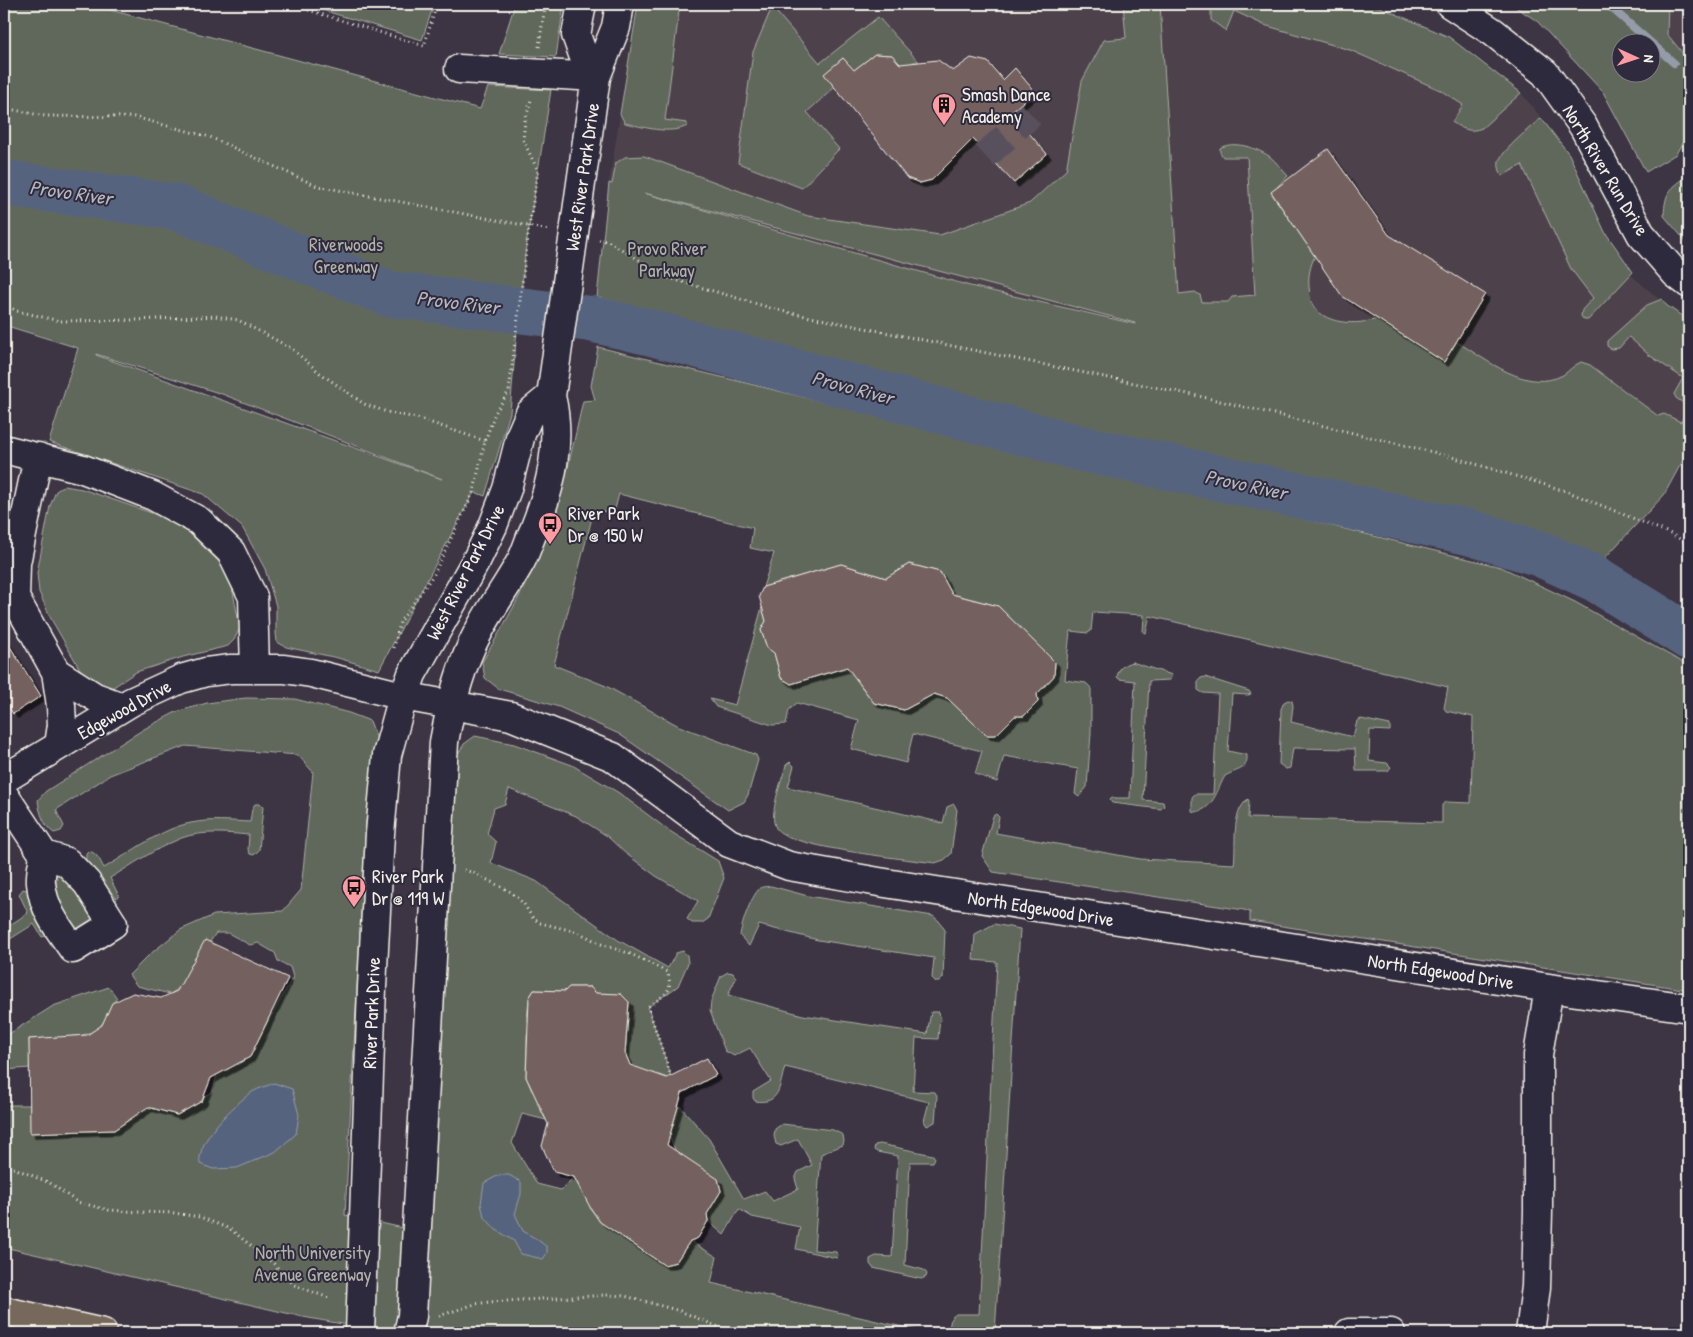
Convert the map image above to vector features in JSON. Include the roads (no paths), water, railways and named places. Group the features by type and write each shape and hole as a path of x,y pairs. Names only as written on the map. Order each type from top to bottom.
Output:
{"highway":[{"path":"4,1311 103,1333"}],"street":[{"name":"West River Park Drive","path":"582,4 576,35 585,60 596,77"},
{"name":"West River Park Drive","path":"441,702 471,646 522,560 540,514 553,471 556,437 555,414 551,396 572,242 596,77 616,27 620,4"},
{"name":"North River Run Drive","path":"1450,4 1493,32 1545,73 1583,126 1641,234 1676,274 1689,284"},
{"path":"459,69 596,77"},
{"name":"West River Park Drive","path":"403,696 412,674 477,559 493,526 507,489 521,434 530,413 551,396"},
{"path":"4,449 83,469 153,496 199,521 231,552 253,597 256,668"},
{"path":"38,458 16,563 15,598 56,672 62,725 59,745"},
{"name":"Edgewood Drive","path":"4,779 122,707 159,688 206,672 256,668 284,669 311,673 403,696 441,702"},
{"path":"56,672 95,697 122,707"},
{"name":"River Park Drive","path":"360,1333 372,987 380,834 388,755 403,696"},
{"path":"408,1333 412,1316 444,742 441,702"},
{"name":"North Edgewood Drive","path":"441,702 511,716 613,758 729,843 789,866 879,882 1548,988 1689,1008"},
{"path":"4,795 44,855"},
{"path":"1530,1333 1536,1286 1538,1055 1548,988"},
{"path":"1349,1333 1391,1333"}],"water":[{"path":"274,1083 292,1089 299,1115 296,1134 275,1152 237,1168 213,1169 200,1164 200,1155 204,1144 227,1114 252,1092"},
{"path":"499,1175 509,1175 521,1182 521,1194 515,1214 523,1231 547,1247 547,1253 543,1259 521,1254 514,1241 495,1229 484,1216 481,1204 484,1183"}],"waterway":[{"path":"1607,4 1674,63"},
{"name":"Provo River","path":"4,183 176,207 389,294 591,319 648,332 1080,448 1468,532 1541,554 1596,579 1689,637"}],"tunnel":[{"path":"985,156 1031,114"}],"place":[{"name":"Smash Dance Academy","path":"944,126"},
{"name":"River Park Dr @ 150 W","path":"550,545"},
{"name":"River Park Dr @ 119 W","path":"354,908"}],"park label":[{"name":"Riverwoods Greenway","path":"346,255"},
{"name":"Provo River Parkway","path":"667,259"},
{"name":"North University Avenue Greenway","path":"313,1263"}]}
